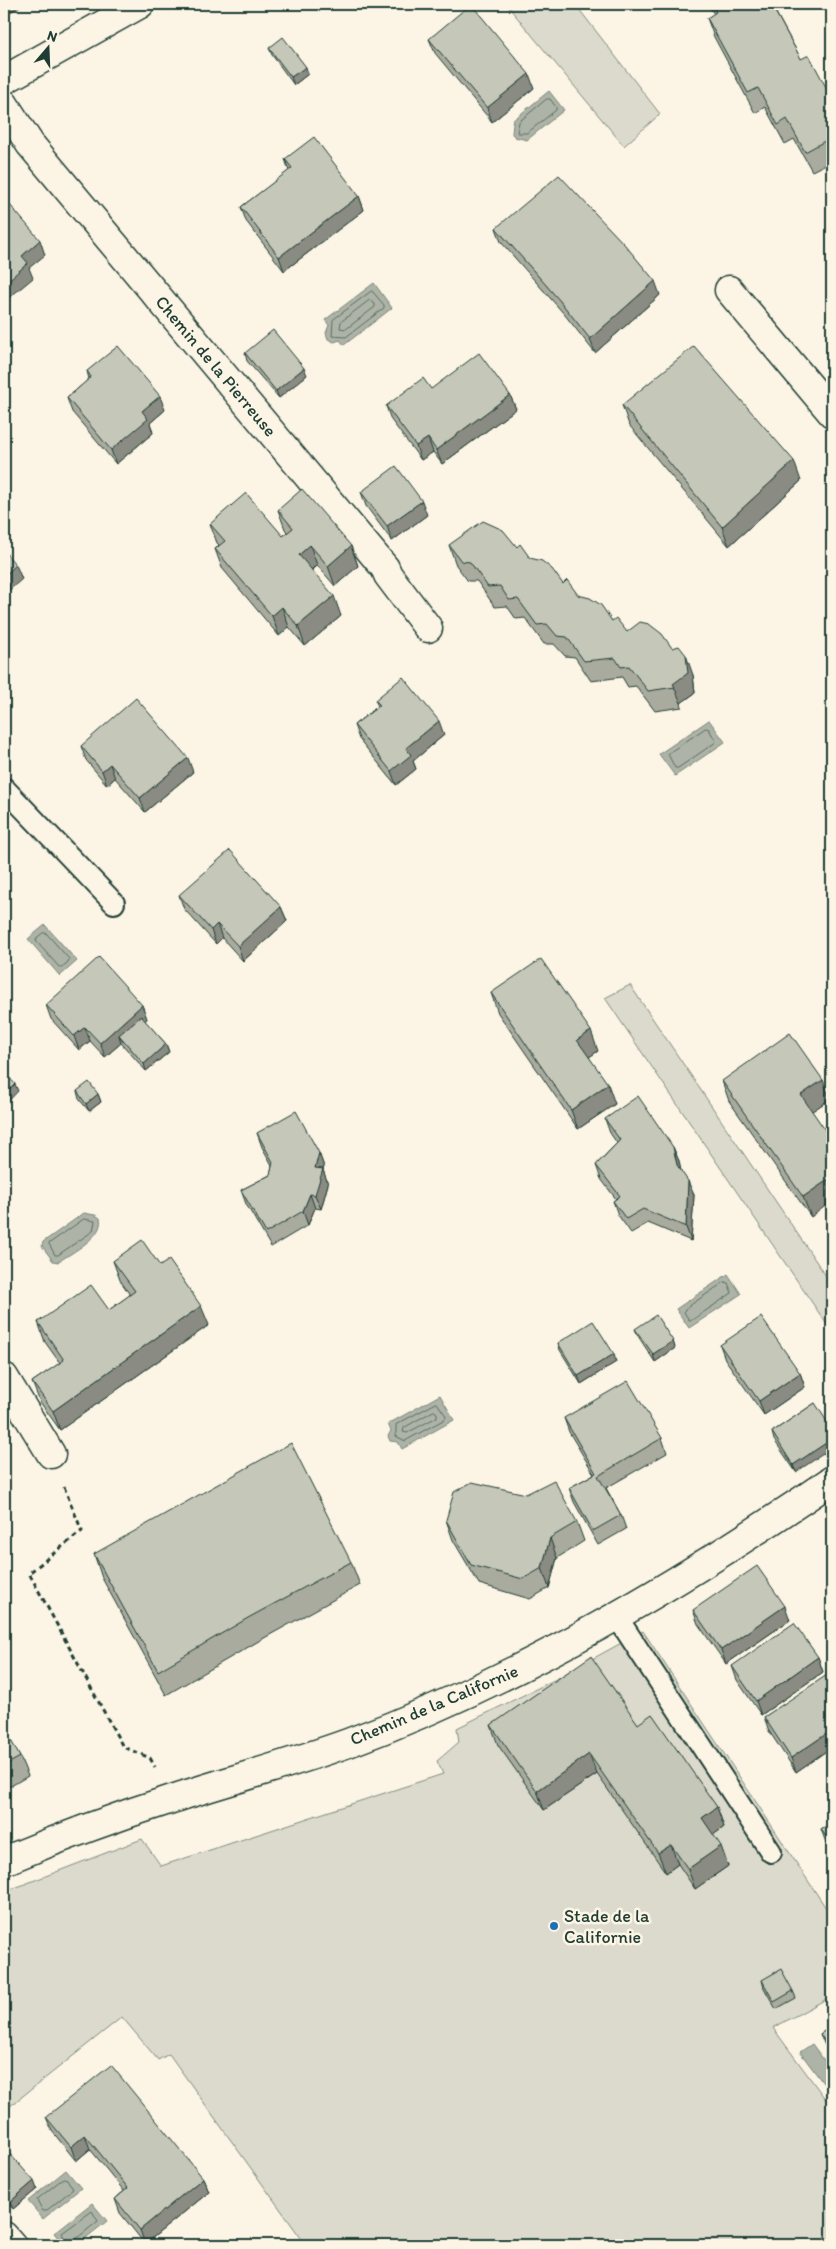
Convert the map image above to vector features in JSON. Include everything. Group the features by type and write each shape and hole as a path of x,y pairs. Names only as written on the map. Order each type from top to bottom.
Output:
{"street":[{"path":"4,80 140,4"},
{"name":"Chemin de la Pierreuse","path":"4,104 30,144 385,568 388,576 428,628"},
{"path":"730,290 832,413"},
{"path":"4,1377 51,1454"},
{"name":"Chemin de la Californie","path":"4,1861 54,1840 173,1798 312,1756 451,1701 539,1659 617,1617 784,1513 832,1480"},
{"path":"4,2236 12,2245"}],"lane":[{"path":"4,788 114,903"},
{"path":"617,1617 771,1852"}],"path":[{"path":"51,1454 82,1531 29,1573 123,1747 150,1758 173,1798"}],"shaded area":[{"path":"506,4 575,4 660,114 624,146"},
{"path":"630,985 832,1285 832,1332 605,998"},
{"path":"643,1631 832,1917 832,1996 773,2028 832,2108 832,2245 306,2245 169,2054 158,2060 122,2017 4,2111 4,1892 142,1839 161,1866 443,1774 437,1761 459,1742 457,1728 554,1680"}],"water":[{"path":"549,91 564,110 527,140 515,137 512,134 512,121"},
{"path":"374,283 392,308 344,345 340,340 334,342 328,339 326,333 329,325 325,320"},
{"path":"709,720 725,742 675,776 659,754"},
{"path":"45,925 77,961 60,976 28,939"},
{"path":"84,1213 100,1218 100,1225 97,1231 78,1249 58,1262 53,1261 42,1246 43,1242"},
{"path":"728,1274 741,1294 689,1328 676,1309"},
{"path":"440,1395 454,1420 402,1449 398,1442 390,1441 388,1436 391,1431 388,1424"},
{"path":"812,2044 832,2071 832,2095 800,2052"},
{"path":"66,2170 81,2188 43,2219 28,2201"},
{"path":"92,2203 107,2221 77,2245 64,2245 54,2233"}],"building":[{"path":"471,4 529,74 487,108 429,39"},
{"path":"712,4 771,4 801,59 809,55 827,89 832,86 832,137 805,152 787,119 778,125 758,88 748,93 707,18 716,12"},
{"path":"283,37 306,67 291,77 269,48"},
{"path":"314,137 359,196 279,257 241,207 292,168 285,159"},
{"path":"559,175 625,245 655,281 590,339 560,301 496,228"},
{"path":"4,198 40,240 22,256 28,263 4,284"},
{"path":"273,330 304,368 276,391 245,353"},
{"path":"118,346 160,396 142,411 148,419 111,450 67,398 91,377 87,371"},
{"path":"694,346 794,461 722,527 622,405"},
{"path":"479,353 510,395 436,450 428,438 416,446 386,406 423,378 431,389"},
{"path":"396,466 422,501 387,526 361,492"},
{"path":"302,489 351,546 328,566 310,545 299,555 334,596 298,626 282,607 272,616 215,549 225,541 210,524 246,493 283,536 293,528 278,510"},
{"path":"483,521 503,530 517,547 520,544 530,558 542,561 552,569 563,584 567,580 578,595 590,598 601,605 612,621 616,618 627,632 640,622 649,624 662,634 672,648 679,646 686,655 688,673 673,684 675,687 648,691 629,666 621,667 615,658 584,661 567,637 557,636 547,624 537,625 518,599 509,600 500,586 488,587 470,562 461,561 449,545"},
{"path":"4,551 16,565 4,576"},
{"path":"403,677 439,721 406,748 411,755 391,771 354,725 380,705 375,700"},
{"path":"136,698 188,758 140,798 110,764 102,771 81,746"},
{"path":"230,850 281,907 238,946 217,924 211,930 179,895"},
{"path":"99,957 142,1005 100,1043 85,1027 74,1036 46,1005"},
{"path":"541,959 591,1031 577,1040 608,1084 571,1110 491,993"},
{"path":"141,1016 166,1044 144,1064 119,1035"},
{"path":"790,1033 823,1080 801,1095 832,1140 832,1177 803,1197 722,1081"},
{"path":"4,1072 15,1084 4,1096"},
{"path":"89,1082 98,1094 86,1104 77,1091"},
{"path":"638,1096 673,1147 677,1165 688,1181 686,1227 643,1209 626,1219 613,1201 620,1196 596,1165 620,1140 605,1119"},
{"path":"296,1111 319,1153 315,1168 323,1169 315,1195 310,1194 303,1211 266,1233 241,1190 270,1175 273,1162 257,1133"},
{"path":"142,1240 160,1266 169,1260 201,1306 53,1411 32,1382 64,1360 38,1322 91,1285 109,1310 135,1291 113,1261"},
{"path":"656,1315 673,1341 653,1354 635,1329"},
{"path":"761,1317 800,1373 759,1401 720,1345"},
{"path":"593,1321 614,1354 578,1376 558,1343"},
{"path":"628,1381 662,1438 598,1476 621,1515 593,1531 569,1488 596,1473 564,1418"},
{"path":"815,1403 832,1429 832,1439 793,1465 772,1432"},
{"path":"291,1443 351,1562 248,1618 158,1671 94,1554"},
{"path":"554,1480 577,1522 550,1538 542,1568 523,1579 471,1565 446,1520 454,1492 472,1482 526,1494"},
{"path":"757,1566 785,1606 721,1650 693,1610"},
{"path":"794,1623 818,1657 756,1701 732,1666"},
{"path":"591,1656 638,1724 652,1714 717,1807 702,1818 721,1846 688,1869 671,1845 658,1853 589,1754 537,1791 491,1725"},
{"path":"830,1673 832,1676 832,1730 791,1758 764,1717"},
{"path":"6,1731 20,1757 4,1766 4,1732"},
{"path":"832,1822 832,1846 821,1829"},
{"path":"781,1969 793,1991 774,2002 762,1980"},
{"path":"832,2026 832,2052 820,2034"},
{"path":"111,2065 203,2178 140,2230 115,2199 128,2188 85,2135 71,2147 46,2117"},
{"path":"9,2153 34,2181 10,2202 4,2194 4,2158"},
{"path":"80,2240 85,2245 74,2245"},
{"path":"229,2240 234,2245 223,2245"}],"place":[{"name":"Stade de la Californie","path":"554,1926"}]}
